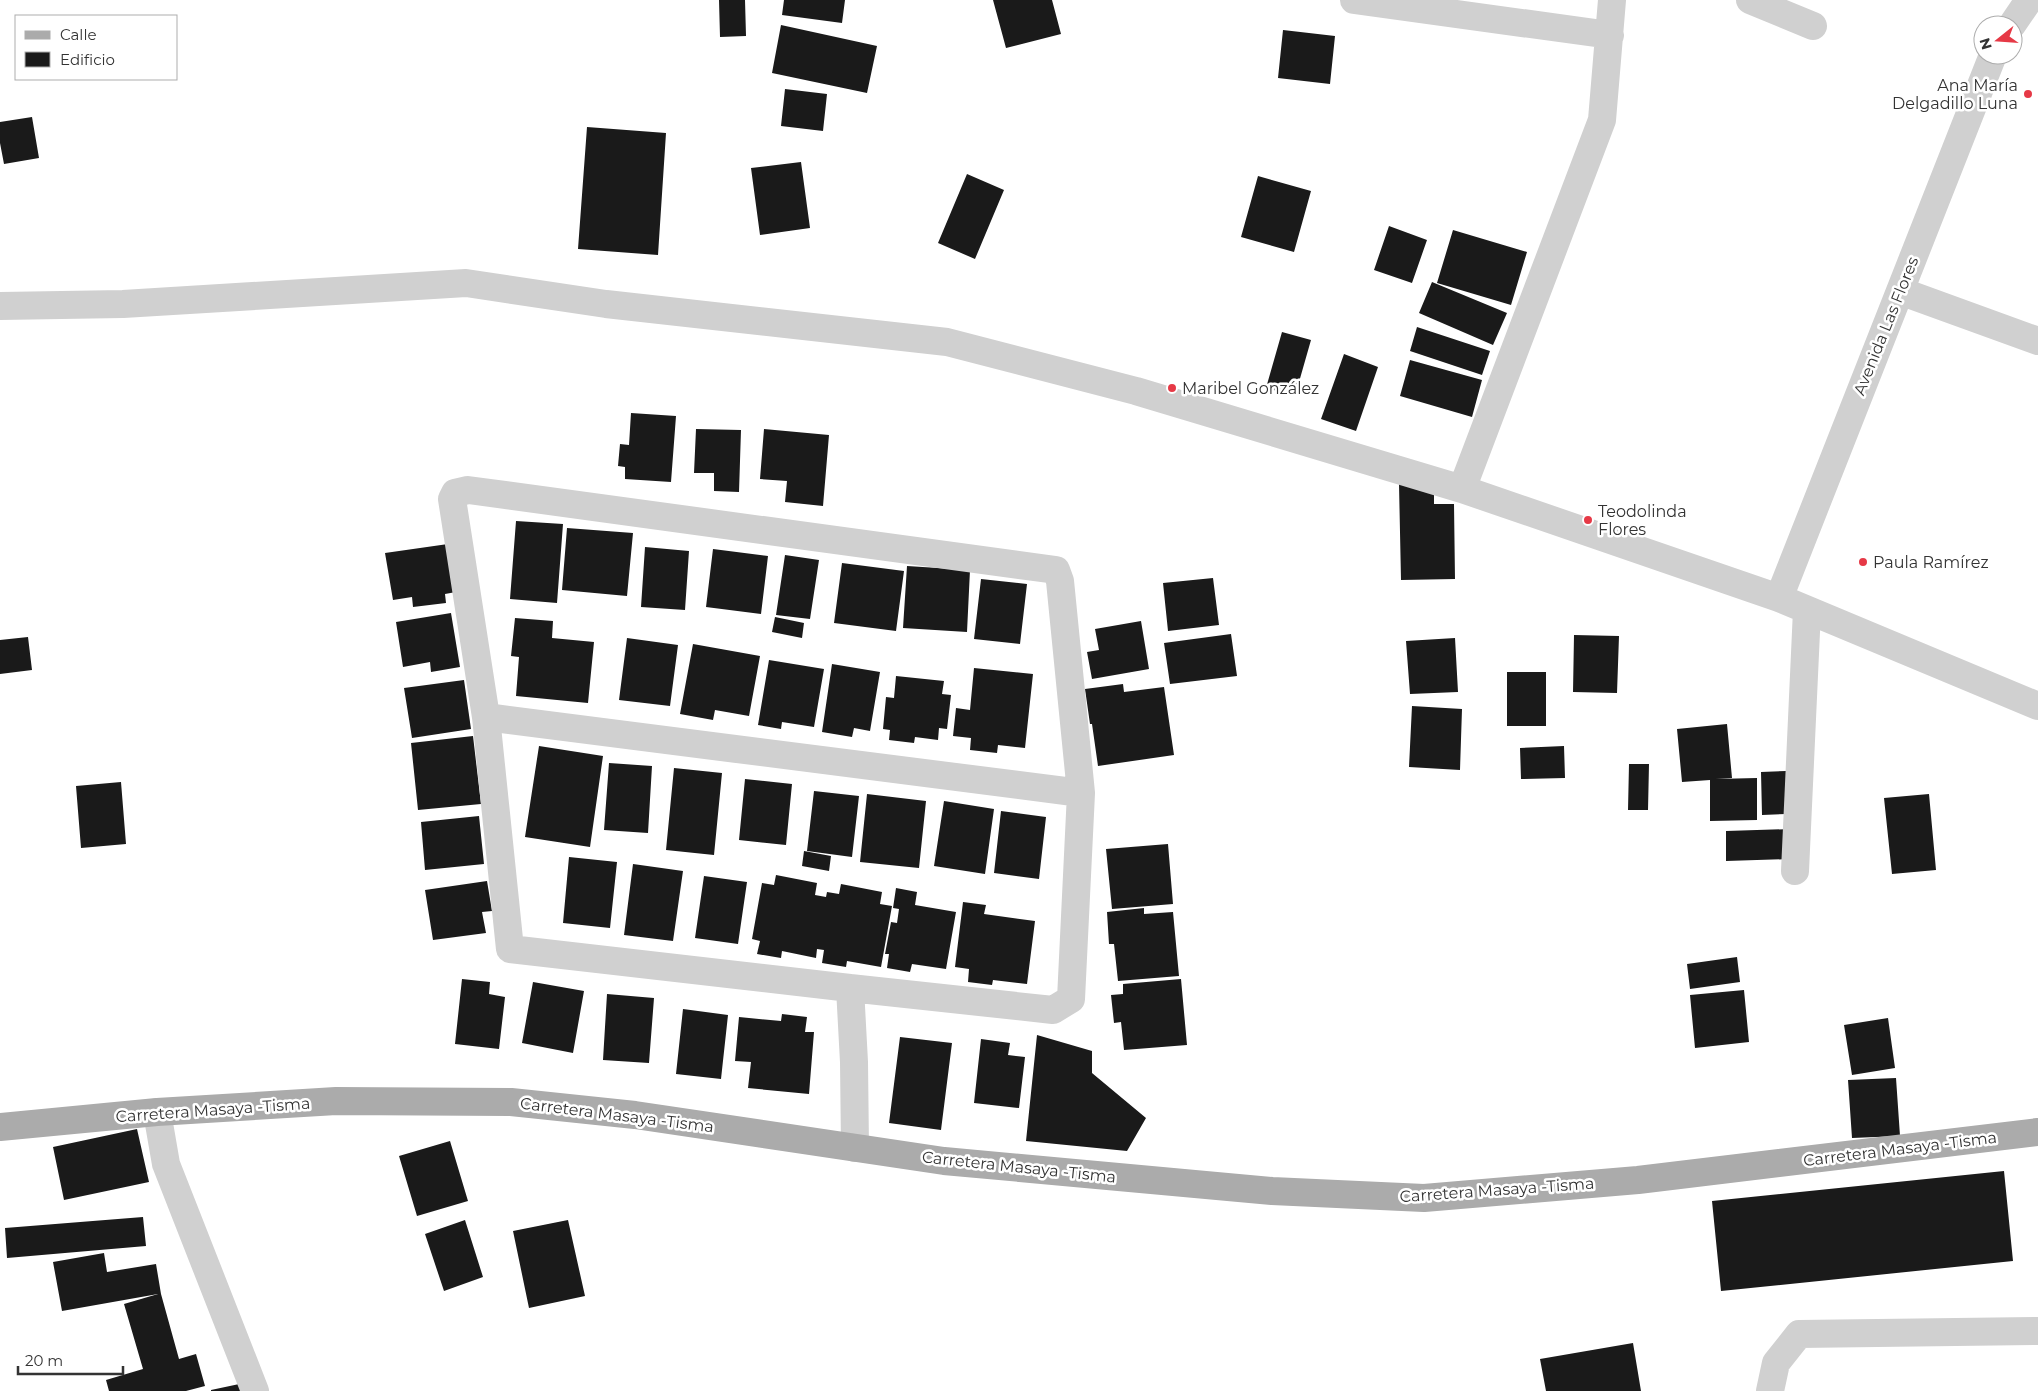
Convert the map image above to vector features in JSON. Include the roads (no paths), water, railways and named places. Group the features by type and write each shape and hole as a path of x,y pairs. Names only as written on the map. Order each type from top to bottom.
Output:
{"main road":[{"name":"Carretera Masaya -Tisma","path":"0,1127 157,1112 336,1101 511,1102 635,1115 944,1161 1272,1191 1424,1198 1638,1180 2038,1132"}],"street":[{"path":"1354,0 1610,35"},
{"path":"1462,489 1602,120 1612,0"},
{"path":"1750,0 1813,26"},
{"path":"2019,15 2029,0"},
{"name":"Avenida Las Flores","path":"1779,598 1989,65"},
{"path":"0,306 123,304 466,284 616,306 947,342 1136,391 1462,489 1779,598 2038,706"},
{"path":"1900,291 2038,341"},
{"path":"468,490 1056,570 1060,581 1081,793 1071,999 1053,1010 510,949 486,717 452,498 455,493 468,490"},
{"path":"1795,871 1807,610"},
{"path":"486,717 1081,793"},
{"path":"850,988 854,1062 855,1148"},
{"path":"157,1112 166,1164 255,1391"},
{"path":"1770,1391 1776,1363 1799,1334 2038,1332"}],"place":[{"name":"Ana María Delgadillo Luna","path":"2028,94"},
{"name":"Maribel González","path":"1172,388"},
{"name":"Teodolinda Flores","path":"1588,520"},
{"name":"Paula Ramírez","path":"1863,562"}]}
